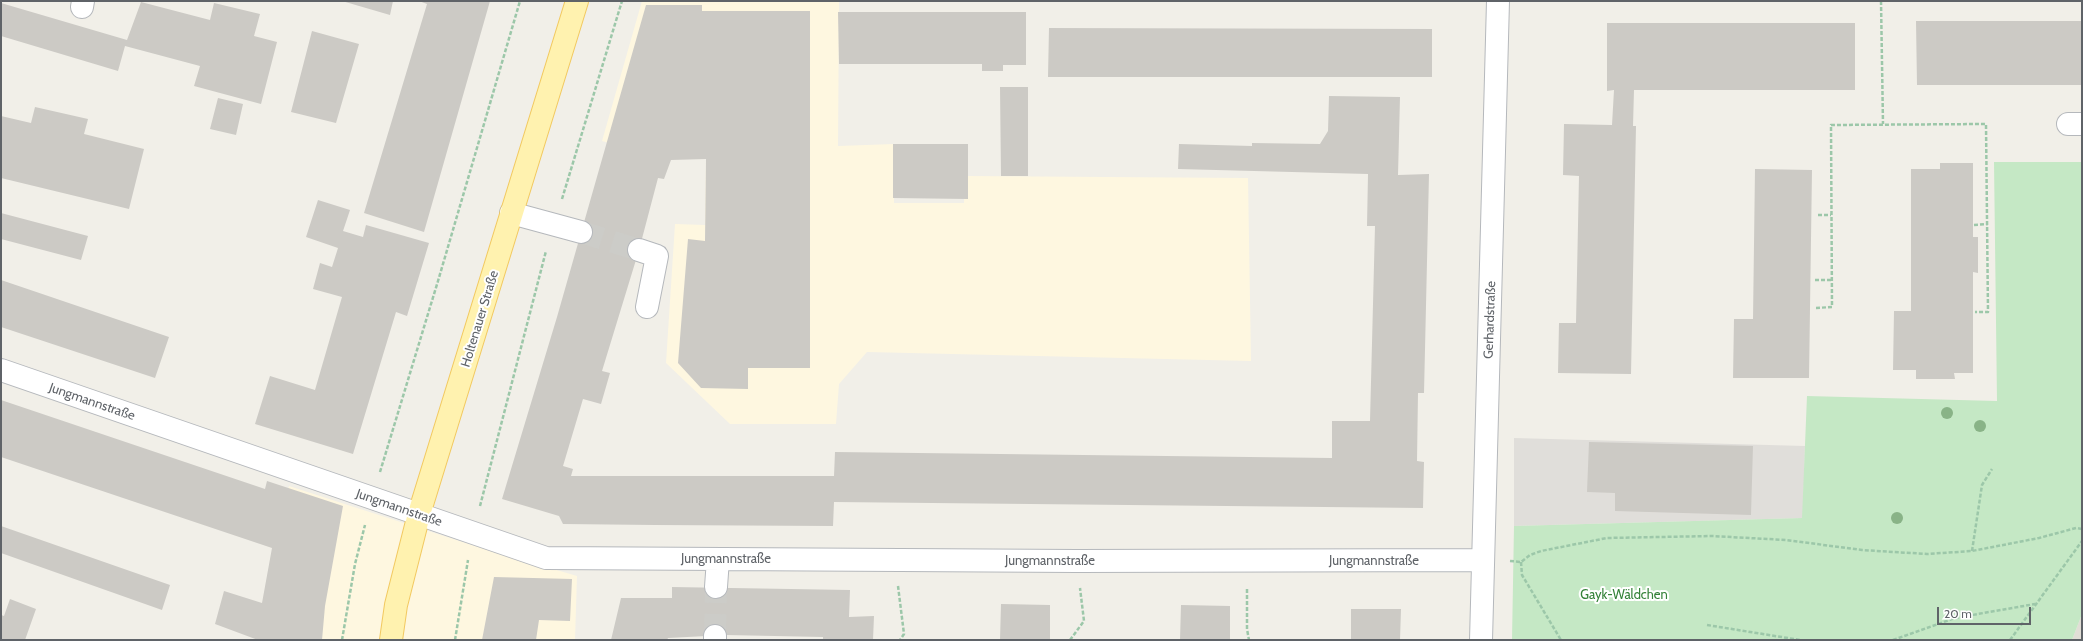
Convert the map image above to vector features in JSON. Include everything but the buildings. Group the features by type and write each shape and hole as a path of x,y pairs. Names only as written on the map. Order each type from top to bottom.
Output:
{"main road":[{"name":"Holtenauer Straße","path":"391,640 396,605 419,514 577,1"}],"street":[{"name":"Gerhardstraße","path":"1482,640 1498,1"},
{"path":"511,213 581,232"},
{"path":"639,250 657,256 647,307"},
{"name":"Jungmannstraße","path":"1,370 546,558 1248,562 1483,560"},
{"path":"716,587 718,559"}],"path":[{"path":"342,640 355,564 372,498 438,281 520,1"},
{"path":"455,640 473,533 540,272 622,1"},
{"path":"1881,1 1883,124"},
{"path":"1816,308 1832,307 1831,125 1986,124 1988,312 1975,312"},
{"path":"1818,215 1831,215"},
{"path":"1974,225 1988,224"},
{"path":"1815,280 1832,280"},
{"path":"1972,551 1982,486 1992,469"},
{"path":"1483,560 1522,562 1530,555 1541,551 1607,538 1712,536 1786,540 1862,550 1927,554 1972,551 2039,538 2076,528 2082,529"},
{"path":"2010,640 2082,541"},
{"path":"893,560 901,601 904,634 900,640"},
{"path":"1070,640 1084,621 1077,561"},
{"path":"1248,562 1246,608 1249,640"},
{"path":"1522,562 1522,575 1561,640"},
{"path":"1893,640 1955,618 2035,604"},
{"path":"1707,625 1800,640"}],"shaded area":[{"path":"642,1 839,1 838,146 894,144 894,203 964,203 965,176 1248,178 1251,361 867,352 839,384 836,424 730,424 666,363 675,224 705,225 706,159 666,159 602,141"},
{"path":"1514,438 1805,446 1803,518 1514,526"},
{"path":"289,486 478,547 577,576 575,640 264,640 270,572"},
{"path":"2082,614 2082,640 2072,640"}],"green space":[{"name":"Gayk-Wäldchen","path":"1994,162 2082,162 2082,614 2072,640 1512,640 1514,526 1802,518 1807,396 1997,401"}],"tunnel":[{"path":"581,232 639,250"},
{"path":"715,636 716,587"}]}
